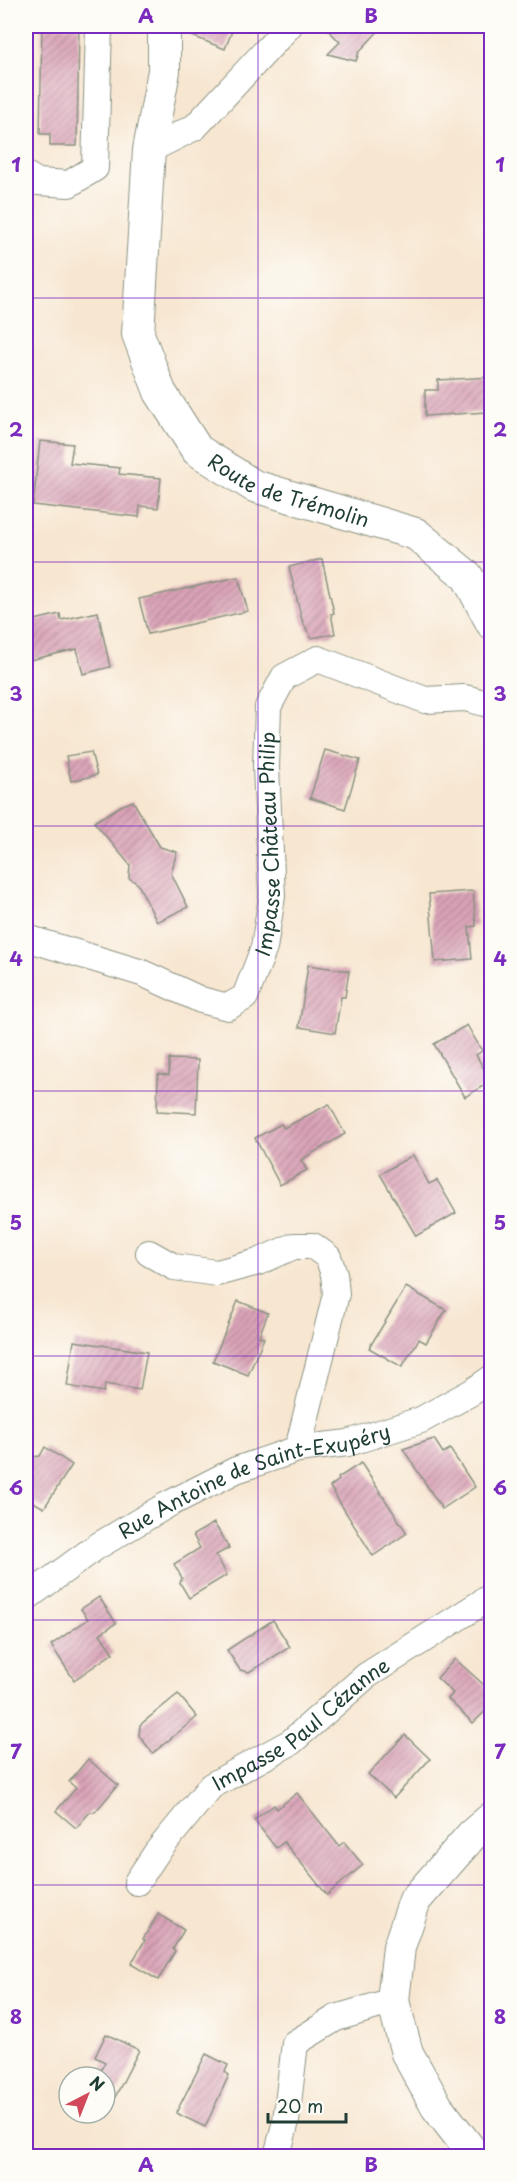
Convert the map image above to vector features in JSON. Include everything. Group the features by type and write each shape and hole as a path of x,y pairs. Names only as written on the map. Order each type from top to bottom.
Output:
{"street":[{"path":"26,175 38,182 69,184 95,168 99,26"},
{"name":"Route de Trémolin","path":"164,26 164,71 149,150 138,334 160,392 197,450 254,486 416,534 467,576 492,623"},
{"path":"149,150 195,127 289,26"},
{"name":"Impasse Château Philip","path":"26,936 142,973 201,1000 228,1007 245,997 264,948 272,896 266,767 268,707 284,677 318,659 425,700 465,698 492,705"},
{"path":"149,1253 174,1267 217,1273 258,1262 294,1246 313,1246 328,1257 334,1274 336,1294 298,1449"},
{"name":"Rue Antoine de Saint-Exupéry","path":"26,1598 96,1547 167,1505 236,1470 298,1449 348,1443 421,1420 472,1392 492,1378"},
{"name":"Impasse Paul Cézanne","path":"137,1882 157,1852 211,1786 291,1742 366,1676 492,1596"},
{"path":"475,2157 437,2107 407,2053 393,2001 399,1947 415,1900 471,1835 492,1818"},
{"path":"277,2157 286,2121 295,2043 336,2018 393,2001"}],"building":[{"path":"42,26 79,26 77,146 50,146 50,134 40,134"},
{"path":"182,26 234,26 225,49 182,32"},
{"path":"324,26 383,26 359,52 356,61 328,54 340,42"},
{"path":"492,377 492,409 487,409 487,412 425,416 425,390 438,390 438,380"},
{"path":"40,441 73,444 70,463 120,468 119,474 161,478 158,508 140,506 139,517 33,505"},
{"path":"322,559 334,613 331,614 335,634 311,638 302,620 289,567"},
{"path":"238,577 248,611 148,634 139,599"},
{"path":"98,612 110,667 83,674 77,649 26,661 26,622 60,614 61,620"},
{"path":"325,750 360,760 345,809 310,798"},
{"path":"91,752 97,775 71,781 66,756"},
{"path":"133,801 160,847 177,852 171,873 188,907 157,922 138,884 129,878 130,865 94,822"},
{"path":"473,891 476,926 469,927 472,959 435,962 429,894"},
{"path":"308,965 349,971 345,997 341,997 335,1033 299,1027"},
{"path":"467,1025 482,1051 476,1055 491,1081 465,1097 434,1044"},
{"path":"169,1059 198,1060 196,1113 157,1111 158,1074 169,1075"},
{"path":"329,1104 345,1134 301,1160 307,1170 280,1185 255,1138 281,1124 284,1128"},
{"path":"413,1155 429,1184 437,1180 456,1213 416,1236 380,1174"},
{"path":"406,1287 446,1310 426,1343 419,1339 402,1367 369,1348"},
{"path":"238,1301 268,1313 259,1336 264,1338 248,1375 213,1361"},
{"path":"74,1341 147,1352 140,1390 105,1384 104,1392 67,1386"},
{"path":"434,1439 443,1453 450,1449 475,1487 442,1509 403,1449"},
{"path":"45,1447 72,1465 44,1508 26,1498 26,1458 40,1456"},
{"path":"361,1463 407,1533 373,1556 330,1487 339,1480 338,1478"},
{"path":"214,1523 229,1548 216,1555 227,1575 189,1598 180,1583 182,1578 174,1564 200,1548 193,1535"},
{"path":"99,1597 116,1623 100,1634 113,1653 74,1680 51,1645 88,1619 81,1609"},
{"path":"273,1620 290,1647 249,1672 240,1670 227,1650"},
{"path":"455,1659 492,1692 492,1705 473,1723 448,1699 453,1693 437,1678"},
{"path":"178,1694 197,1717 153,1753 139,1736 140,1725"},
{"path":"405,1735 430,1759 394,1798 368,1774"},
{"path":"88,1759 118,1785 95,1812 90,1812 76,1828 56,1811 76,1788 69,1782"},
{"path":"297,1793 339,1846 344,1842 363,1865 327,1895 284,1842 276,1848 254,1820 274,1805 277,1809"},
{"path":"158,1914 184,1930 158,1980 131,1964"},
{"path":"106,2034 139,2050 117,2093 117,2065 103,2065 105,2062 95,2057"},
{"path":"206,2054 228,2065 225,2072 229,2075 205,2127 176,2113"}]}
